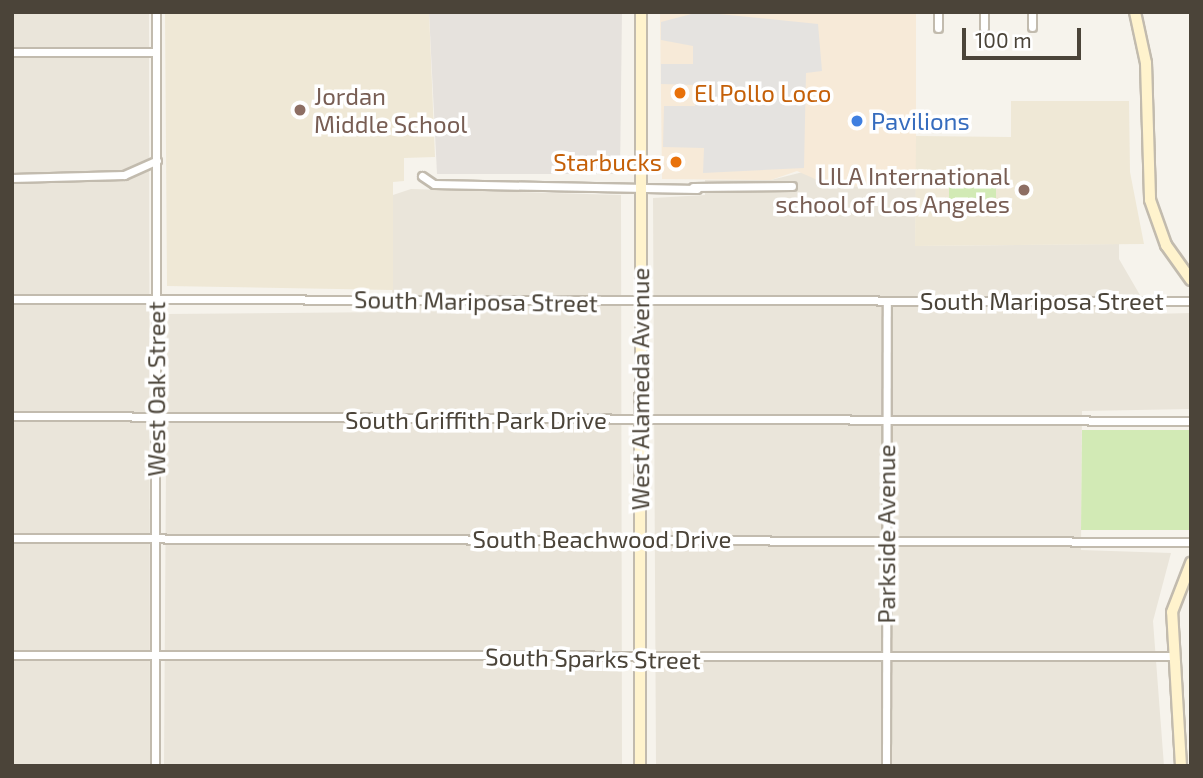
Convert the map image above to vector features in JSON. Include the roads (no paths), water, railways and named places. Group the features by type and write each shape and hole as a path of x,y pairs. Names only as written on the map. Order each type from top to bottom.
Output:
{"main road":[{"name":"West Alameda Avenue","path":"640,766 641,12"},
{"path":"1135,12 1146,63 1150,200 1166,245 1191,280"},
{"path":"1181,766 1174,656 1174,602 1191,563"}],"street":[{"name":"West Oak Street","path":"155,766 156,12"},
{"path":"938,12 938,28"},
{"path":"984,12 984,27"},
{"path":"1032,12 1032,27"},
{"path":"12,52 156,52"},
{"path":"12,178 112,177 157,160"},
{"path":"422,176 434,184 658,189 792,186"},
{"name":"South Mariposa Street","path":"12,299 1191,301"},
{"name":"Parkside Avenue","path":"886,766 887,302"},
{"name":"South Griffith Park Drive","path":"12,416 640,421 1191,421"},
{"name":"South Beachwood Drive","path":"12,538 1191,542"},
{"name":"South Sparks Street","path":"12,655 639,659 1174,656"}],"place":[{"name":"El Pollo Loco","path":"680,93"},
{"name":"Jordan Middle School","path":"300,110"},
{"name":"Pavilions","path":"857,121"},
{"name":"Starbucks","path":"676,162"},
{"name":"LILA International school of Los Angeles","path":"1024,190"}]}
